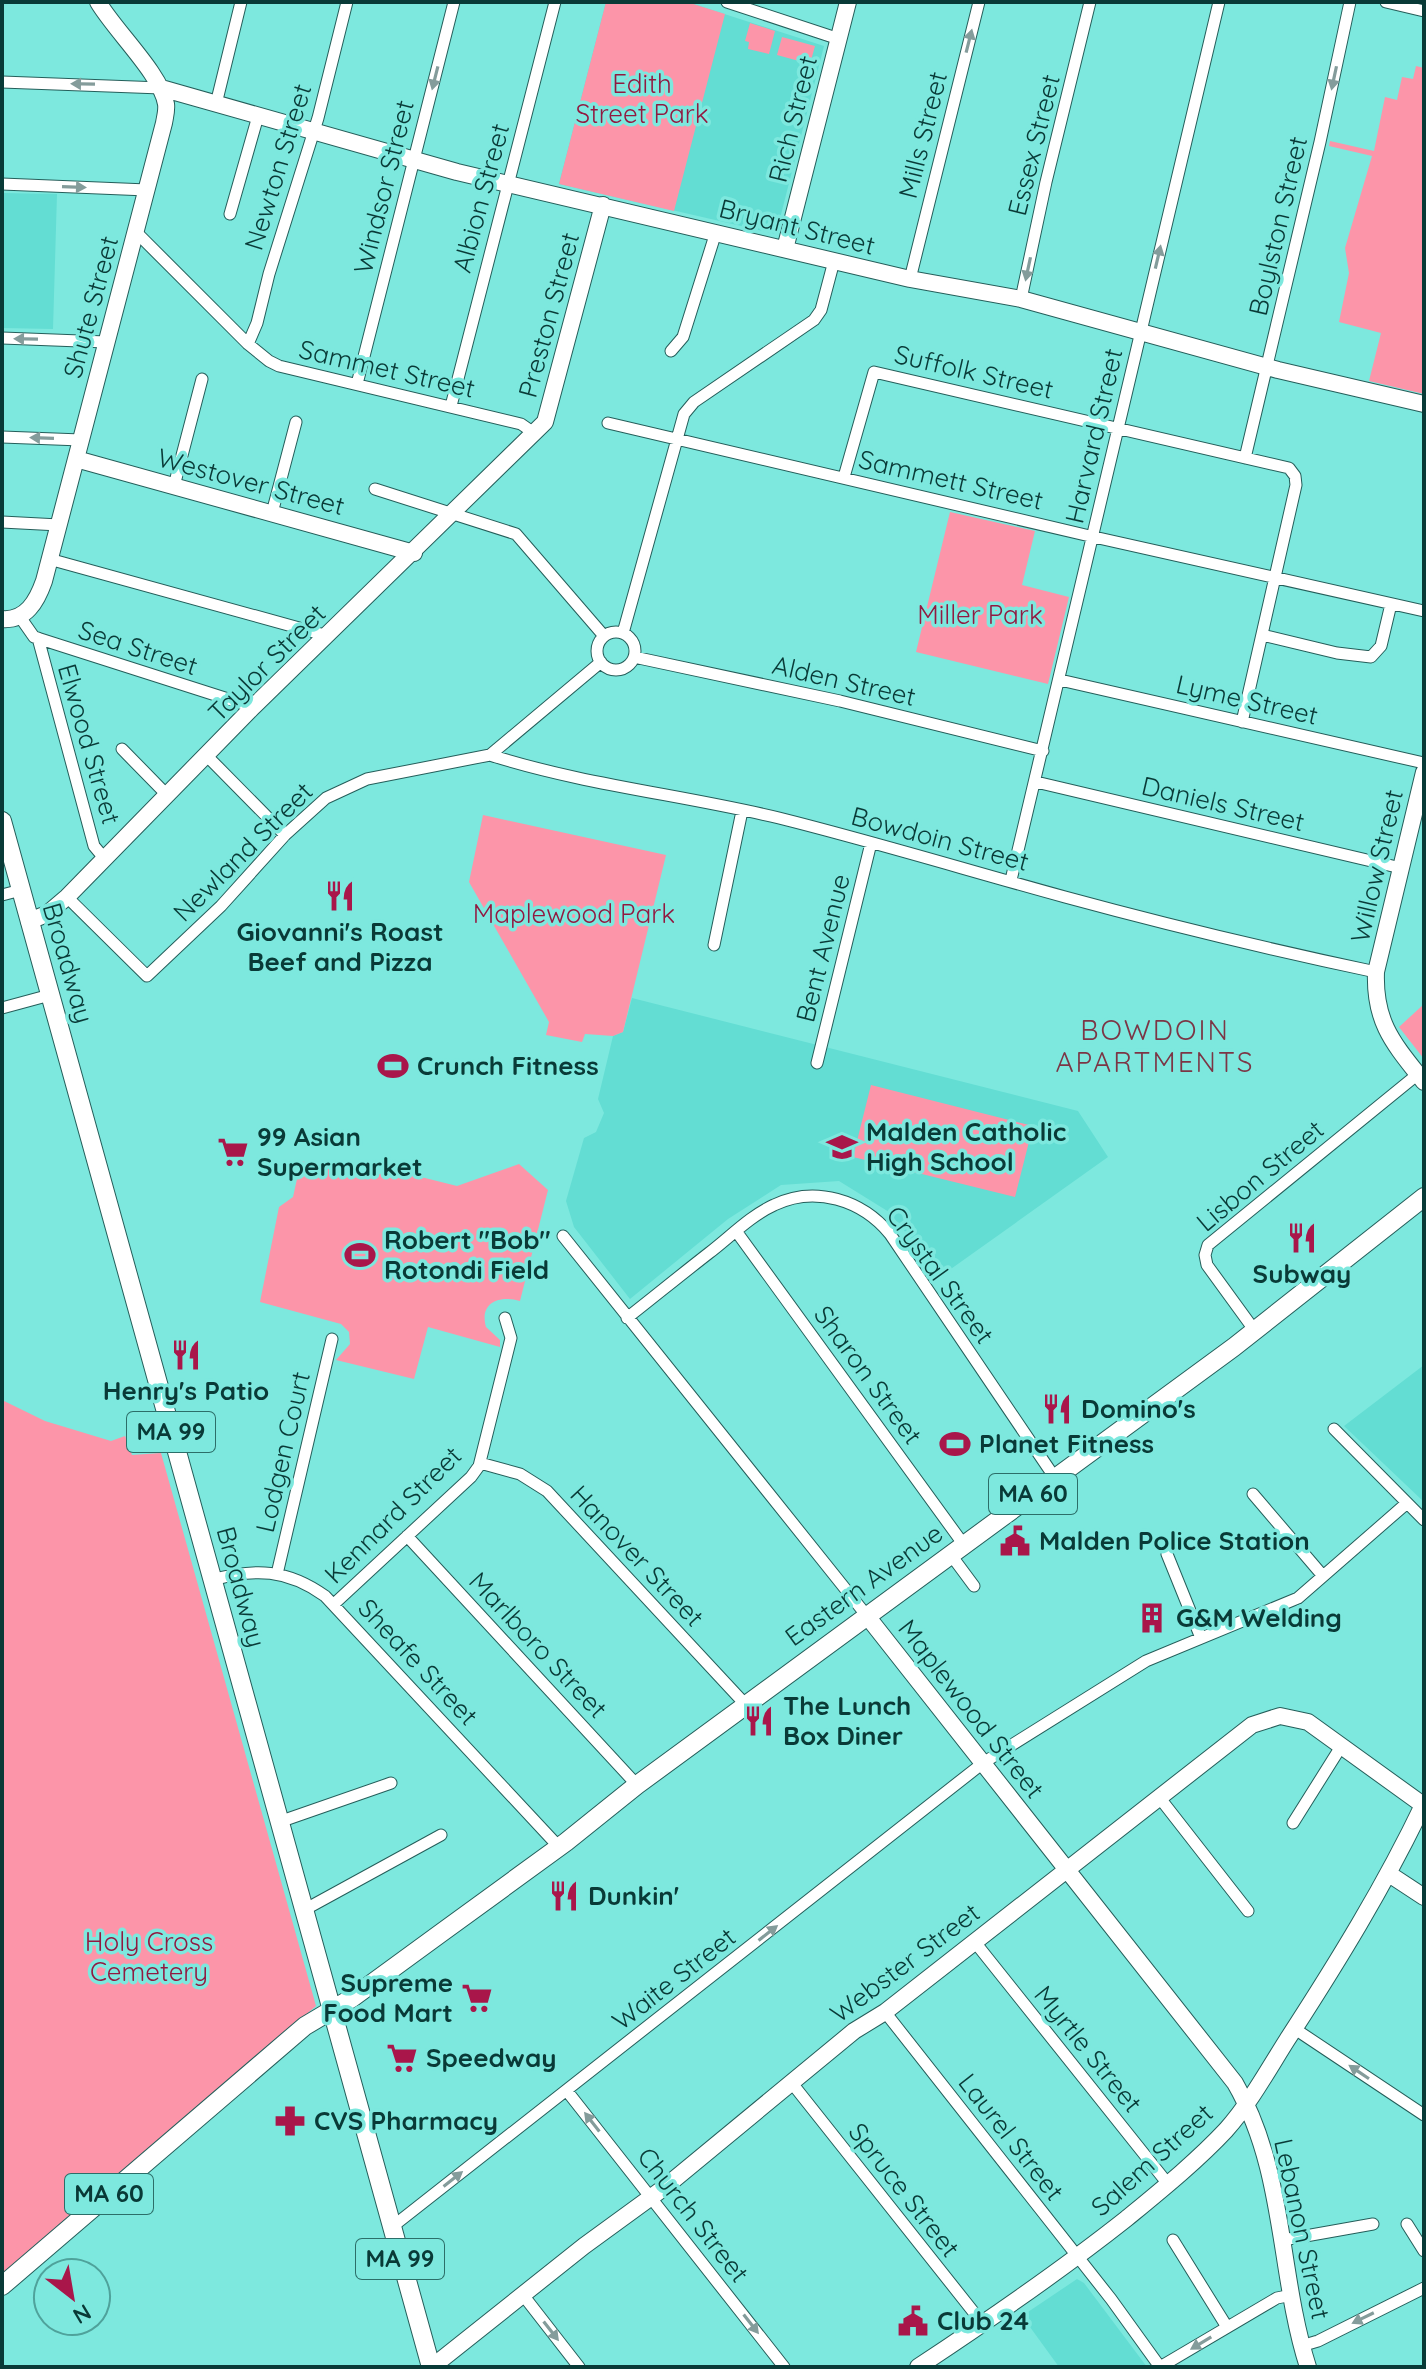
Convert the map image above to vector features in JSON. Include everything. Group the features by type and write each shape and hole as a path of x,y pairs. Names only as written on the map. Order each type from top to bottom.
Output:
{"main road":[{"path":"98,2 161,88"},
{"name":"Rich Street","path":"785,249 848,2"},
{"name":"Bryant Street","path":"161,88 414,161 910,279 1021,299 1140,333 1424,404"},
{"name":"Shute Street","path":"20,617 38,597 59,525 164,123 166,105 161,88"},
{"name":"Preston Street","path":"534,433 547,417 603,205"},
{"name":"Taylor Street","path":"29,921 47,914 67,897 253,707 534,433"},
{"name":"Westover Street","path":"76,459 414,553"},
{"path":"2,619 20,617"},
{"name":"Willow Street","path":"1421,1078 1393,1042 1382,1022 1376,1000 1376,972 1424,772"},
{"name":"Broadway","path":"2,821 431,2367"},
{"name":"Eastern Avenue","path":"2,2286 217,2103 248,2084 318,2030 332,2011 559,1847 745,1704 1255,1331 1424,1197"},
{"name":"Maplewood Street","path":"867,1616 1235,2083 1246,2102"},
{"name":"Webster Street","path":"431,2367 651,2197 854,2031 885,2012 1242,1732 1262,1720 1280,1716 1303,1719 1424,1804"},
{"name":"Salem Street","path":"918,2367 1077,2257 1168,2184 1226,2129 1295,2029 1389,1874 1424,1804"},
{"path":"1389,1874 1424,1897"},
{"name":"Lebanon Street","path":"1246,2102 1273,2180 1301,2346 1308,2367"}],"street":[{"path":"216,104 241,2"},
{"name":"Newton Street","path":"248,344 256,328 269,274 314,132 347,2"},
{"name":"Windsor Street","path":"357,384 454,2"},
{"name":"Albion Street","path":"451,406 555,2"},
{"path":"727,2 749,5 839,39"},
{"name":"Mills Street","path":"910,279 979,2"},
{"name":"Essex Street","path":"1021,299 1090,2"},
{"name":"Harvard Street","path":"1011,880 1219,2"},
{"name":"Boylston Street","path":"1245,458 1350,2"},
{"path":"1386,2 1424,11"},
{"path":"2,82 161,88"},
{"path":"230,214 258,116"},
{"path":"2,184 147,190"},
{"name":"Sammet Street","path":"136,232 248,344 269,361 279,366 521,424 534,433"},
{"path":"671,351 683,337 716,232"},
{"path":"623,633 684,414 694,402 817,317 834,261"},
{"path":"2,338 106,342"},
{"name":"Suffolk Street","path":"844,477 874,372 1287,468 1295,476 1296,485 1242,722"},
{"path":"174,486 202,379"},
{"path":"272,513 296,422"},
{"name":"Sammett Street","path":"608,423 1424,611"},
{"path":"2,437 81,440"},
{"path":"375,489 516,534 604,636"},
{"path":"2,522 59,525"},
{"path":"49,559 328,636"},
{"path":"1262,635 1337,653 1371,657 1381,646 1391,604"},
{"name":"Sea Street","path":"20,617 34,637 253,707"},
{"path":"613,632 623,633 634,642 634,657 627,666 616,670 601,662 597,648 604,636 613,632"},
{"name":"Elwood Street","path":"38,638 94,846 104,858"},
{"name":"Alden Street","path":"634,657 840,701 1043,751"},
{"name":"Newland Street","path":"67,897 147,976 221,906 285,835 326,798 367,779 490,755 601,662"},
{"name":"Lyme Street","path":"1060,680 1424,763"},
{"path":"122,749 168,796"},
{"name":"Bowdoin Street","path":"490,755 533,769 742,811 1224,938 1376,972"},
{"path":"207,756 285,835"},
{"name":"Daniels Street","path":"1036,782 1401,868"},
{"path":"714,945 742,811"},
{"name":"Bent Avenue","path":"817,1063 871,843"},
{"path":"2,895 21,890"},
{"path":"2,1008 50,995"},
{"name":"Lisbon Street","path":"1255,1331 1207,1265 1205,1255 1208,1245 1421,1078"},
{"name":"Crystal Street","path":"627,1318 771,1206 809,1197 851,1203 877,1220 897,1244 1055,1478"},
{"name":"Sharon Street","path":"736,1231 957,1550 974,1586"},
{"name":"Maplewood Street","path":"563,1236 867,1616"},
{"name":"Kennard Street","path":"334,1604 471,1477 480,1463 511,1338 505,1318"},
{"name":"Lodgen Court","path":"277,1574 332,1339"},
{"path":"1334,1429 1424,1520"},
{"name":"Hanover Street","path":"480,1463 520,1474 547,1491 745,1704"},
{"path":"1253,1494 1323,1576"},
{"name":"Waite Street","path":"392,2227 983,1763 1138,1665 1295,1600 1407,1503"},
{"name":"Marlboro Street","path":"407,1536 637,1785"},
{"path":"1167,1554 1201,1638"},
{"name":"Sheafe Street","path":"212,1580 241,1572 277,1574 307,1584 334,1604 559,1847"},
{"path":"1293,1823 1342,1745"},
{"path":"279,1822 391,1783"},
{"path":"1159,1797 1248,1911"},
{"path":"304,1910 441,1835"},
{"name":"Myrtle Street","path":"974,1941 1168,2184"},
{"name":"Laurel Street","path":"885,2012 1160,2367"},
{"path":"1295,2029 1424,2115"},
{"name":"Spruce Street","path":"791,2082 983,2324"},
{"name":"Church Street","path":"567,2091 784,2367"},
{"path":"1283,2240 1373,2224"},
{"path":"1407,2224 1424,2251"},
{"path":"1173,2240 1227,2327"},
{"path":"1301,2346 1424,2288"},
{"path":"523,2295 579,2367"},
{"path":"1160,2367 1279,2297 1292,2295"}],"shaded area":[{"path":"606,2 687,2 824,46 776,234 559,184"},
{"path":"2,193 57,194 53,329 2,328"},
{"name":"Malden Catholic High School","path":"632,998 1078,1111 1108,1157 941,1276 889,1212 839,1181 781,1185 728,1219 630,1299 574,1227 566,1201 584,1138 596,1132 604,1113 598,1099 613,1036 623,1032"},
{"path":"1424,1365 1424,1502 1344,1426"},
{"path":"1077,2279 1084,2283 1147,2367 1059,2367 1022,2316"}],"green space":[{"name":"Edith Street Park","path":"606,2 687,2 725,14 674,211 559,184"},
{"path":"750,23 775,31 769,54 748,49 749,42 745,41"},
{"path":"782,37 815,46 810,64 777,55"},
{"path":"1416,66 1424,68 1424,394 1369,381 1381,333 1339,322 1349,273 1345,248 1372,156 1329,146 1330,141 1374,151 1385,97 1397,100 1402,77 1413,79"},
{"name":"Miller Park","path":"950,512 1035,531 1022,585 1069,597 1048,684 916,652"},
{"name":"Maplewood Park","path":"483,815 666,855 623,1032 613,1036 585,1034 582,1042 546,1035 549,1022 469,882"},
{"path":"1424,1004 1424,1059 1399,1027"},
{"path":"871,1085 1033,1126 1015,1197 853,1157"},
{"path":"301,1161 362,1177 397,1171 457,1186 519,1164 548,1190 520,1301 499,1300 488,1306 486,1312 486,1327 500,1340 500,1347 428,1327 414,1379 336,1360 350,1344 349,1332 341,1324 260,1302 279,1207 293,1197"},
{"name":"Holy Cross Cemetery","path":"2,1400 45,1421 111,1441 125,1436 132,1455 161,1453 316,2006 2,2274"}],"place":[{"name":"Giovanni's Roast Beef and Pizza","path":"340,896"},
{"name":"Crunch Fitness","path":"393,1066"},
{"name":"Malden Catholic High School","path":"842,1147"},
{"name":"99 Asian Supermarket","path":"233,1152"},
{"name":"Subway","path":"1302,1238"},
{"name":"Robert \"Bob\" Rotondi Field","path":"360,1255"},
{"name":"Henry's Patio","path":"186,1355"},
{"name":"Domino's","path":"1057,1409"},
{"name":"Planet Fitness","path":"955,1444"},
{"name":"Malden Police Station","path":"1015,1541"},
{"name":"G&M Welding","path":"1152,1618"},
{"name":"The Lunch Box Diner","path":"759,1721"},
{"name":"Dunkin'","path":"564,1896"},
{"name":"Supreme Food Mart","path":"477,1998"},
{"name":"Speedway","path":"402,2058"},
{"name":"CVS Pharmacy","path":"290,2121"},
{"name":"Club 24","path":"913,2321"}],"district":[{"name":"BOWDOIN APARTMENTS","path":"1155,1046"}]}
